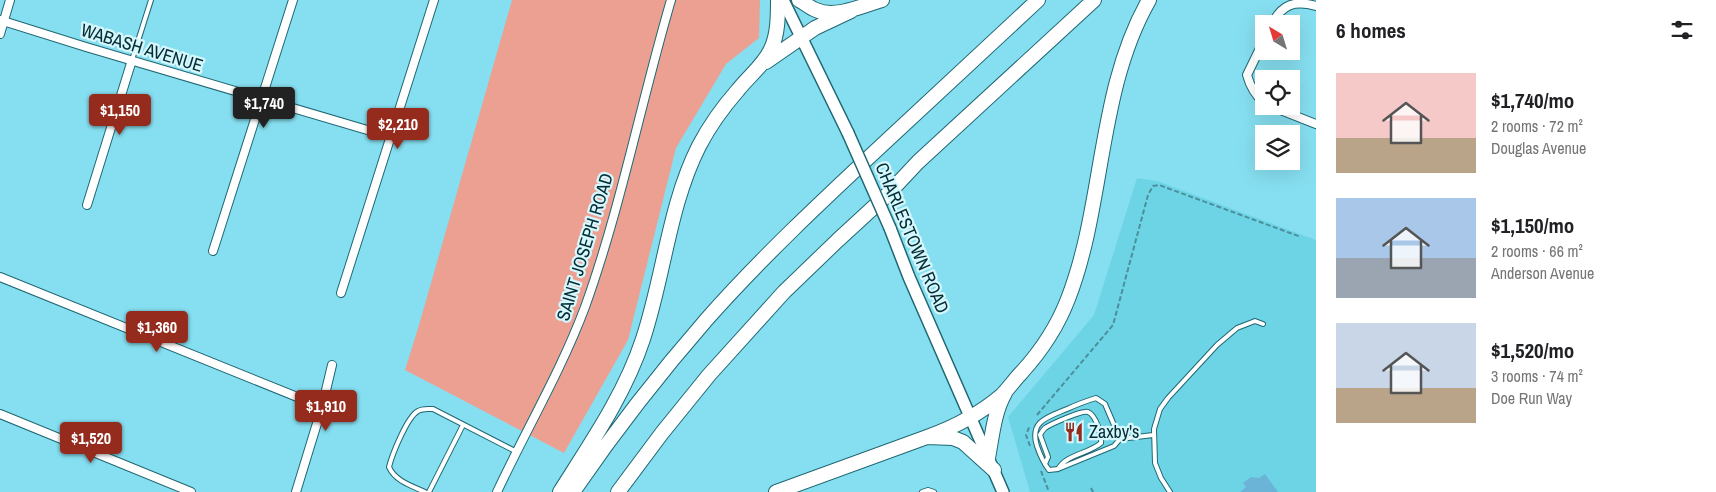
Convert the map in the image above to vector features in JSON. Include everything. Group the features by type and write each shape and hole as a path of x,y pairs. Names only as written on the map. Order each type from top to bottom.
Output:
{"highway":[{"path":"560,492 622,391 643,339 682,189 699,146 721,110 766,58 772,46 778,17 778,0"},
{"path":"799,0 818,11 851,11"},
{"path":"758,68 778,52 815,28 851,11 882,0"},
{"path":"573,492 656,379 707,319 822,202 1038,0"},
{"path":"618,492 703,382 733,346 778,299 888,194 918,162 1094,0"},
{"path":"776,492 954,427 1001,396 1048,338 1068,301 1082,258 1117,83 1135,30 1149,0"},
{"path":"991,464 998,410 1007,389"},
{"path":"927,438 953,438 963,442 991,464"}],"main road":[{"name":"CHARLESTOWN ROAD","path":"783,0 848,133 1003,492"}],"street":[{"path":"0,34 2,20 10,0"},
{"path":"213,251 293,0"},
{"path":"341,293 434,0"},
{"name":"SAINT JOSEPH ROAD","path":"497,492 564,356 592,287 617,203 670,0"},
{"path":"1276,15 1290,4 1298,2 1316,6"},
{"name":"WABASH AVENUE","path":"2,20 391,138"},
{"path":"1255,58 1247,74 1255,94"},
{"path":"87,205 132,60"},
{"path":"1293,115 1316,124"},
{"path":"0,277 322,407"},
{"path":"296,492 322,407 332,365"},
{"path":"0,414 191,492"}],"lane":[{"path":"132,60 151,0"},
{"path":"1170,492 1157,470 1153,435 1163,403 1218,345 1237,328 1255,321 1264,324"},
{"path":"1120,439 1105,404 1099,399 1090,400 1050,416 1037,426 1034,437 1049,470 1058,469 1114,446 1120,439 1153,435"},
{"path":"463,425 427,492 397,478 392,473 389,467 408,422 416,411 424,408 433,409 517,452"},
{"path":"1045,464 1048,457 1040,435 1044,429 1079,413 1088,412 1093,415 1102,436 1101,443 1096,448 1062,462 1058,469"},
{"path":"922,492 928,490 934,492"}],"path":[{"path":"1031,450 1026,435 1032,422 1113,325 1148,195 1152,188 1159,185 1301,237"},
{"path":"1039,467 1049,492"},
{"path":"1091,488 1093,492"}],"shaded area":[{"path":"512,0 760,0 759,38 726,64 676,148 628,340 564,453 405,370"},
{"path":"1137,178 1157,181 1316,240 1316,492 1030,492 1008,417 1094,315"}],"building":[{"path":"1265,474 1278,492 1240,492 1246,487 1243,483 1251,477 1259,478"}],"place":[{"name":"Zaxby's","path":"1074,432"}]}
